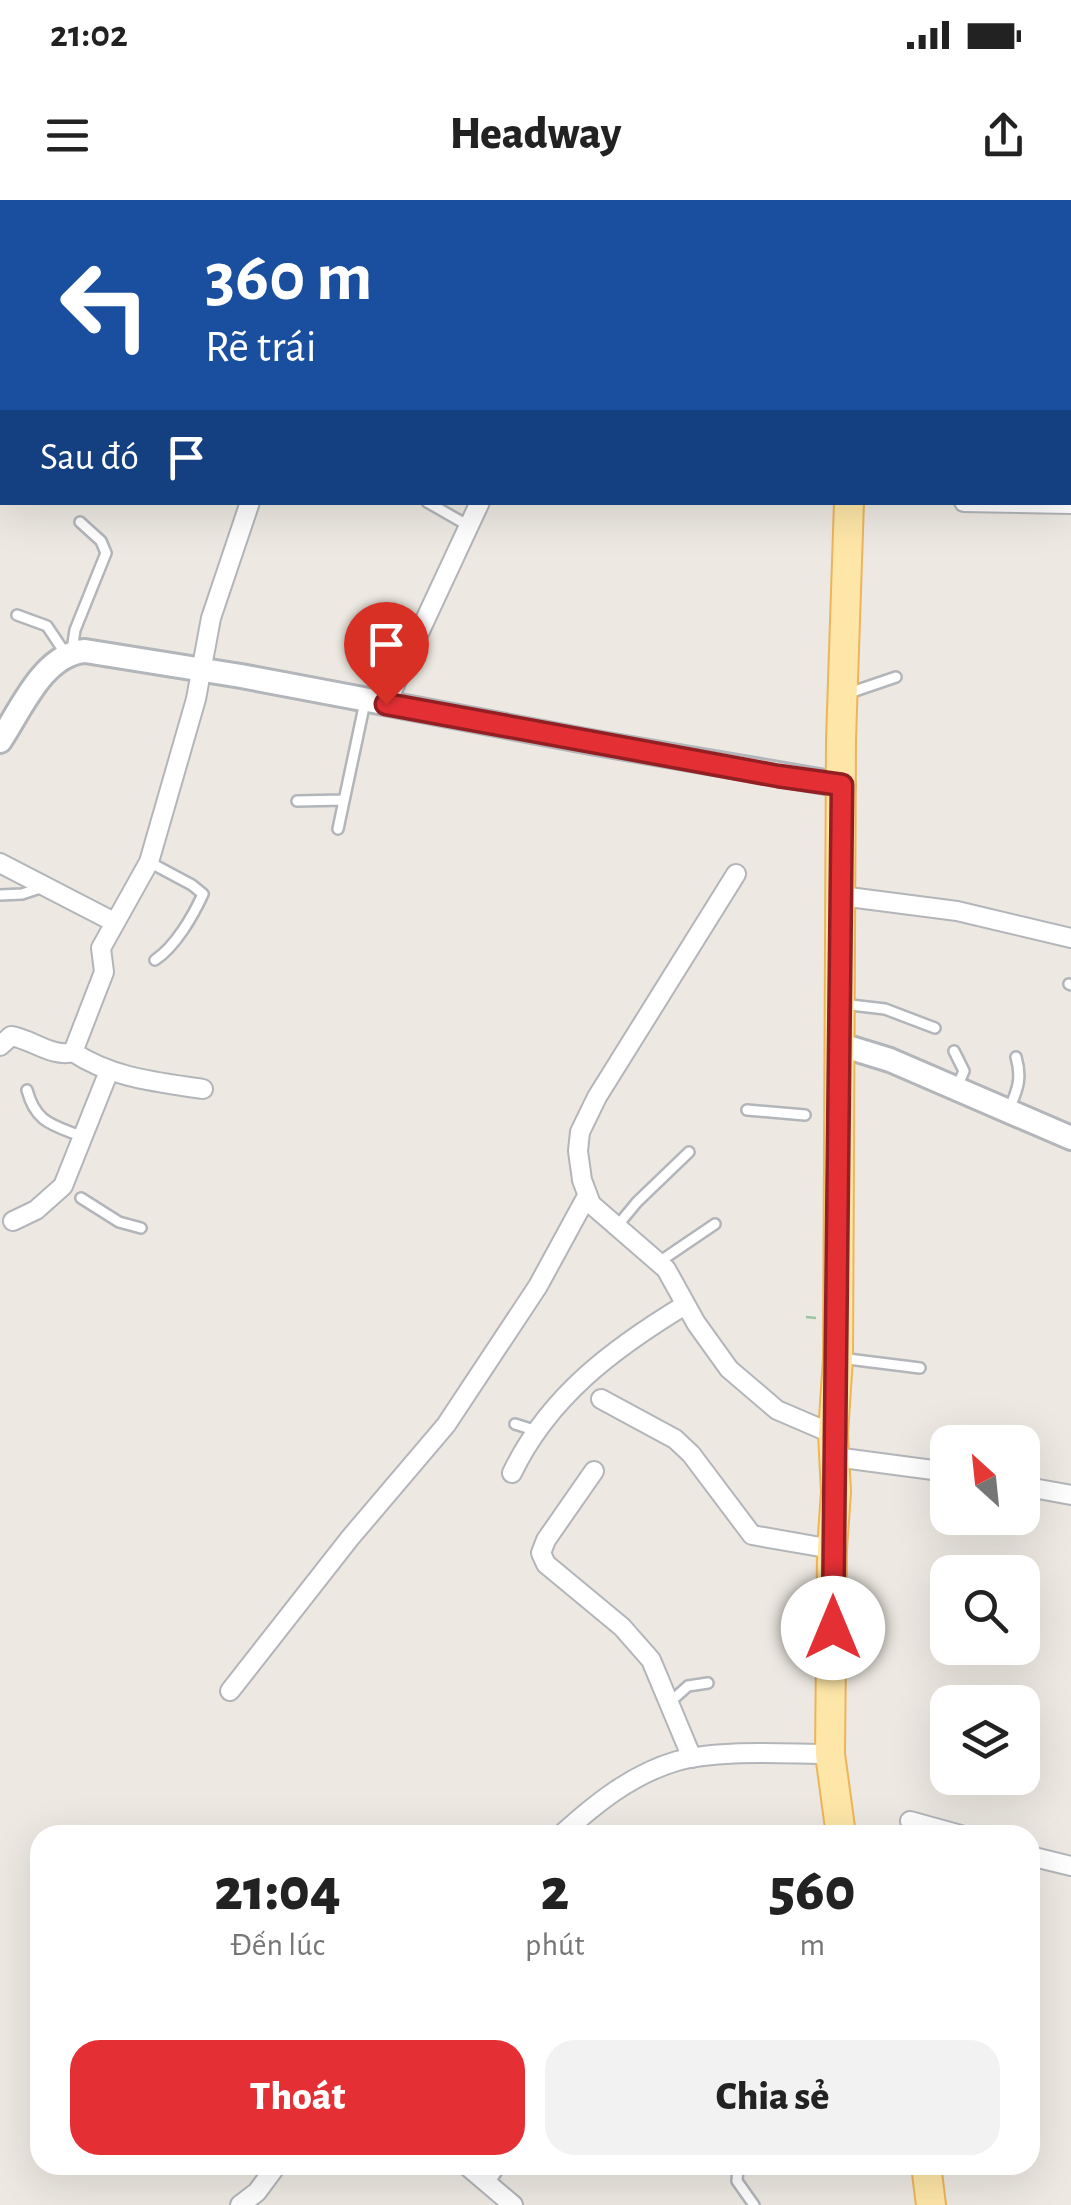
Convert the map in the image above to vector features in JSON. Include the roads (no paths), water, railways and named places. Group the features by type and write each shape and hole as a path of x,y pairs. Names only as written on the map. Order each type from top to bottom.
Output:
{"main road":[{"path":"840,1825 830,1754 838,1358 829,1118 838,1044 842,696 850,505"},
{"path":"927,2175 931,2205"}],"street":[{"path":"72,1052 104,972 101,948 150,862 196,699 211,618 249,505"},
{"path":"376,702 479,505"},
{"path":"0,741 46,672 55,661 69,654 200,670 842,785"},
{"path":"0,863 114,922"},
{"path":"736,874 597,1096 580,1132 578,1151 587,1196 591,1204 666,1269 718,1356 777,1410 834,1446 871,1459 930,1469"},
{"path":"841,896 957,911 1071,938"},
{"path":"4,1038 24,1038 63,1055 72,1052 108,1071 203,1088"},
{"path":"838,1044 957,1087 1071,1138"},
{"path":"13,1221 72,1192 84,1137 108,1071"},
{"path":"230,1691 350,1538 446,1425 538,1286 587,1196"},
{"path":"512,1473 537,1432 601,1362 624,1342 685,1305"},
{"path":"601,1399 676,1438 752,1534 832,1549"},
{"path":"594,1471 541,1553 546,1564 622,1627 651,1660 692,1758"},
{"path":"1040,1489 1071,1495"},
{"path":"573,1825 606,1796 642,1774 692,1758 830,1754"},
{"path":"910,1821 925,1825"},
{"path":"1040,1858 1071,1866"},
{"path":"240,2205 257,2192 269,2175"},
{"path":"477,2175 514,2205"}],"lane":[{"path":"431,505 469,526"},
{"path":"69,654 106,553 101,541 80,522"},
{"path":"17,615 46,626 69,654"},
{"path":"842,696 896,676"},
{"path":"338,830 376,702"},
{"path":"297,800 344,800"},
{"path":"150,862 203,894 180,932 155,960"},
{"path":"0,895 22,894 46,886"},
{"path":"839,1004 885,1009 935,1028"},
{"path":"954,1051 964,1072 957,1087"},
{"path":"1008,1110 1019,1088 1016,1057"},
{"path":"27,1090 34,1112 41,1119 84,1137"},
{"path":"746,1110 805,1115"},
{"path":"618,1226 636,1202 688,1152"},
{"path":"72,1192 119,1222 141,1228"},
{"path":"659,1262 715,1224"},
{"path":"838,1358 920,1368"},
{"path":"515,1424 537,1432"},
{"path":"670,1702 688,1686 708,1683"},
{"path":"488,2185 494,2175"},
{"path":"737,2175 737,2181 754,2205"}]}
